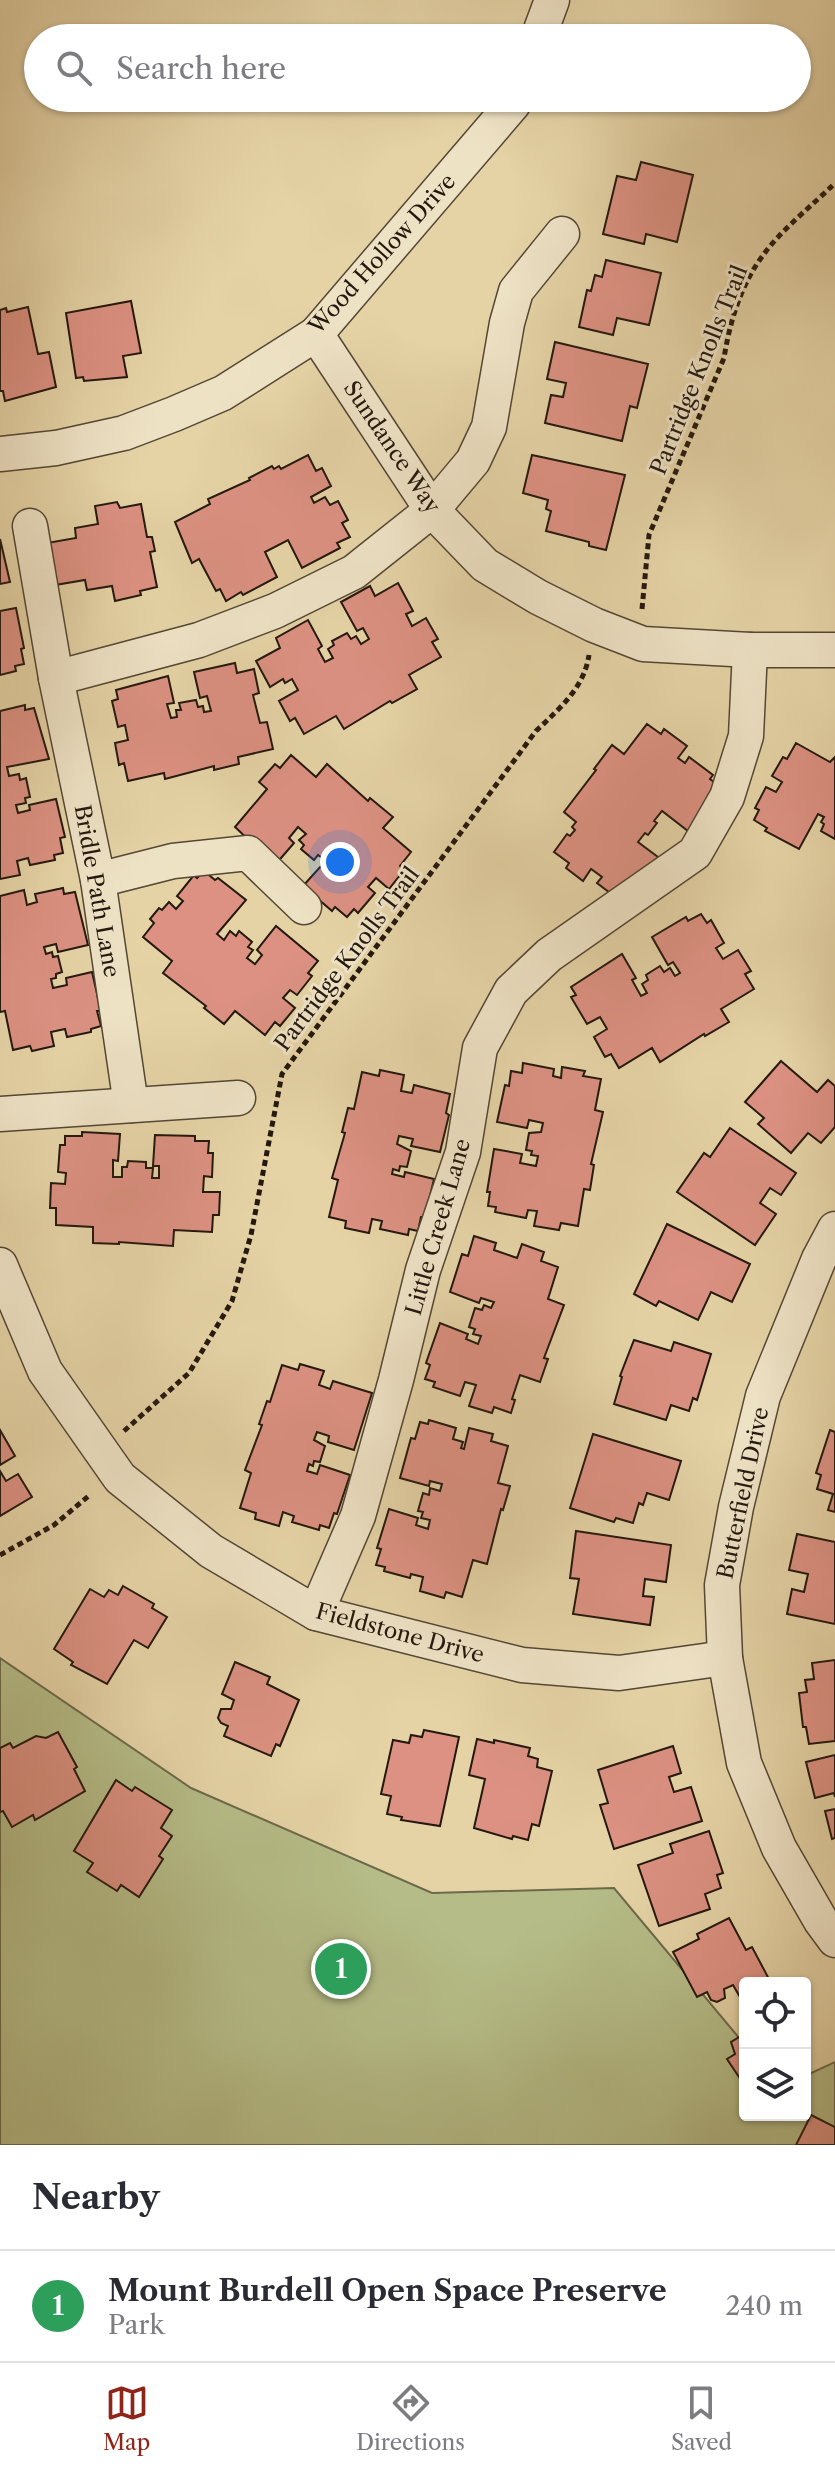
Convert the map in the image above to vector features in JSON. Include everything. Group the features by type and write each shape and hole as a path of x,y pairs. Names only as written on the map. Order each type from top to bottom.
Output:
{"street":[{"path":"543,24 552,0"},
{"name":"Wood Hollow Drive","path":"0,454 56,448 124,433 223,393 316,334 506,112"},
{"path":"56,678 199,640 275,611 354,572 432,510 473,461 489,427 507,323 516,291 562,234"},
{"name":"Sundance Way","path":"316,334 432,510 485,565 538,597 639,643 750,650 835,650"},
{"name":"Bridle Path Lane","path":"30,526 56,678 98,880 131,1105"},
{"name":"Little Creek Lane","path":"316,1613 358,1516 423,1270 463,1152 480,1048 511,991 549,955 695,853 727,797 746,736 750,650"},
{"path":"98,880 173,861 248,853 304,907"},
{"path":"0,1114 238,1098"},
{"name":"Butterfield Drive","path":"835,1229 819,1259 763,1396 736,1507 722,1585 725,1658 744,1763 779,1848 835,1940"},
{"name":"Fieldstone Drive","path":"0,1265 45,1371 120,1478 211,1551 316,1613 522,1665 619,1673 725,1658"}],"path":[{"name":"Partridge Knolls Trail","path":"639,643 649,535 724,358 728,328 743,289 764,252 835,183"},
{"name":"Partridge Knolls Trail","path":"102,1452 189,1373 232,1301 251,1235 282,1074 536,731 568,700 586,672 594,625"},
{"path":"0,1555 54,1525 91,1496 102,1452"}],"green space":[{"path":"0,1658 191,1788 432,1893 614,1888 739,2038 739,2121 811,2121 811,2073 835,2062 835,2145 0,2145"}],"building":[{"path":"641,162 693,175 677,242 646,234 644,244 603,234 617,176 636,180"},
{"path":"606,260 661,273 649,325 617,318 613,335 579,327 587,290 591,291 595,275 602,277"},
{"path":"131,301 141,353 123,356 127,377 84,381 83,377 76,378 66,313"},
{"path":"28,307 38,354 49,352 56,387 5,401 3,391 0,391 0,310 6,308 7,312"},
{"path":"555,342 648,364 637,408 630,406 622,441 545,423 551,395 563,397 566,383 547,379"},
{"path":"308,455 316,471 322,468 331,486 311,497 314,503 325,497 330,505 338,501 348,520 342,523 350,537 337,543 340,548 302,568 288,540 265,552 277,577 226,601 220,589 216,591 199,559 192,563 175,522 210,504 208,499 272,466 281,469"},
{"path":"532,455 625,475 606,550 589,546 589,542 546,531 551,511 546,509 548,500 523,493"},
{"path":"117,502 120,508 141,504 147,537 152,537 155,551 150,552 157,587 140,591 141,595 115,601 112,586 87,590 85,580 55,585 47,543 76,538 75,528 98,524 95,506"},
{"path":"0,539 10,582 0,584"},
{"path":"398,583 413,611 406,614 412,626 426,618 438,639 432,642 441,657 409,675 417,689 392,703 390,701 344,729 336,716 304,734 295,718 290,721 279,701 298,690 292,679 285,683 283,679 270,687 256,661 280,648 276,638 308,620 322,646 318,649 325,662 333,658 328,649 334,645 332,641 347,633 351,639 356,636 361,644 369,639 363,628 357,631 341,602 370,586 375,596"},
{"path":"16,608 24,664 15,666 16,671 0,675 0,611"},
{"path":"235,663 237,673 254,669 259,693 253,695 260,723 267,722 273,749 238,757 239,764 214,770 214,766 165,779 164,773 128,781 124,763 119,765 115,743 128,740 125,725 118,727 112,701 118,699 116,690 168,676 174,703 167,704 171,718 177,717 176,710 181,710 179,703 196,700 198,707 203,706 204,712 211,711 207,696 200,698 194,672"},
{"path":"25,705 25,710 34,708 49,759 7,767 9,776 19,774 20,780 26,778 30,797 25,798 26,803 16,805 18,813 30,810 29,805 56,799 65,837 60,838 63,853 54,855 55,860 30,865 28,858 17,861 20,875 0,879 0,711"},
{"path":"647,724 661,734 664,729 687,746 678,758 685,763 689,757 713,775 710,779 718,785 688,831 662,811 648,835 645,833 638,842 662,860 618,899 597,883 602,877 591,869 583,881 566,868 569,863 554,852 567,834 570,836 575,830 572,827 576,822 564,812 594,769 612,745 624,754"},
{"path":"796,743 830,762 835,757 835,839 821,831 824,817 818,814 799,849 765,831 767,828 754,820 759,810 755,808 766,787 776,792 782,782 772,776"},
{"path":"291,755 316,777 327,764 368,801 370,798 393,817 383,828 411,852 400,866 404,870 389,889 376,878 368,887 375,893 358,913 354,909 347,917 335,907 332,911 303,886 321,866 326,869 335,858 328,851 322,858 318,855 314,860 301,849 304,845 299,840 306,834 298,827 289,838 294,843 275,865 235,827 267,789 259,782 275,764 280,768"},
{"path":"204,871 246,900 217,934 224,940 230,931 236,936 239,931 252,942 248,947 253,950 247,958 255,964 262,955 257,950 276,926 318,961 308,973 312,976 297,995 290,990 283,998 295,1008 280,1026 275,1022 265,1035 235,1011 224,1024 204,1008 206,1006 163,973 172,961 143,937 154,923 150,919 159,908 162,910 169,902 176,909 183,901 177,896 194,875 197,878"},
{"path":"63,888 64,894 75,892 88,945 58,952 56,944 44,947 46,954 52,952 53,957 58,956 62,972 51,979 53,988 67,985 66,978 92,972 101,1011 97,1011 101,1026 91,1029 91,1032 67,1037 65,1029 51,1032 54,1046 32,1051 30,1046 13,1050 5,1011 0,1012 0,896 24,890 27,905 37,902 35,894"},
{"path":"701,914 707,923 711,920 724,943 716,948 723,959 738,950 751,971 745,974 754,989 721,1009 729,1022 660,1062 652,1048 619,1068 611,1054 605,1057 594,1037 607,1029 600,1017 587,1024 571,997 576,995 571,987 622,954 636,978 632,980 641,996 647,993 642,984 648,980 646,975 660,966 664,972 670,968 675,976 680,973 673,962 668,965 652,937 686,917 688,921"},
{"path":"781,1061 817,1092 828,1080 835,1086 835,1127 821,1143 808,1133 791,1153 758,1124 764,1118 745,1102"},
{"path":"523,1063 554,1069 553,1076 561,1078 562,1067 585,1071 583,1076 601,1079 595,1110 603,1112 591,1164 594,1165 590,1190 584,1189 578,1226 561,1223 559,1230 534,1226 537,1211 528,1210 526,1218 495,1212 496,1207 488,1206 490,1192 487,1192 494,1149 522,1154 520,1163 536,1166 538,1156 526,1150 529,1133 541,1132 543,1123 529,1120 527,1128 497,1122 511,1071 522,1073"},
{"path":"380,1070 404,1075 401,1091 412,1093 414,1085 450,1094 446,1113 449,1115 440,1152 411,1146 413,1139 399,1136 397,1144 411,1151 407,1167 400,1166 399,1171 393,1169 392,1174 404,1177 405,1172 434,1179 425,1217 421,1217 418,1231 409,1229 408,1235 380,1229 382,1221 372,1219 369,1233 345,1228 346,1221 329,1217 338,1180 332,1178 345,1133 342,1132 348,1108 354,1109 362,1072 379,1076"},
{"path":"730,1128 796,1173 781,1195 770,1188 760,1203 776,1214 755,1245 677,1192 704,1153 710,1157"},
{"path":"82,1132 120,1134 118,1161 113,1160 113,1177 122,1177 122,1167 127,1167 128,1161 146,1162 146,1168 153,1168 152,1178 159,1178 159,1166 153,1166 155,1135 195,1136 195,1141 209,1141 208,1153 213,1153 212,1177 204,1176 203,1192 220,1192 219,1215 213,1215 212,1232 174,1230 173,1246 93,1243 93,1227 56,1225 56,1208 50,1208 51,1183 65,1184 66,1173 58,1172 60,1145 65,1145 65,1136 82,1136"},
{"path":"667,1224 750,1264 732,1302 711,1292 698,1320 659,1301 656,1306 634,1294"},
{"path":"474,1236 496,1243 494,1250 517,1258 522,1244 544,1252 541,1261 558,1267 548,1299 564,1305 544,1358 548,1359 540,1382 520,1375 511,1413 494,1407 492,1413 469,1406 476,1385 465,1382 460,1396 433,1387 435,1382 425,1379 430,1365 426,1363 440,1323 468,1334 466,1339 478,1344 481,1336 473,1334 475,1329 469,1327 475,1308 482,1310 484,1305 491,1308 494,1302 481,1298 479,1303 450,1292 462,1254 468,1256"},
{"path":"634,1340 671,1351 674,1342 711,1354 697,1400 693,1398 689,1411 671,1405 666,1420 614,1404 620,1376"},
{"path":"300,1364 324,1371 319,1385 330,1389 333,1381 372,1393 354,1450 328,1442 329,1436 317,1432 314,1440 325,1446 320,1462 314,1461 313,1466 309,1464 307,1471 317,1474 320,1465 350,1475 337,1514 334,1513 329,1528 320,1525 319,1530 292,1522 294,1516 283,1512 279,1526 255,1519 256,1513 240,1508 251,1473 245,1470 282,1365 298,1370"},
{"path":"429,1420 456,1428 453,1439 463,1442 461,1448 464,1449 469,1428 493,1434 491,1441 508,1446 498,1483 510,1486 487,1564 473,1560 462,1597 446,1592 444,1598 420,1591 423,1577 411,1574 410,1578 384,1571 385,1567 376,1565 381,1549 377,1548 389,1509 418,1518 416,1525 428,1529 430,1520 421,1518 423,1512 418,1511 423,1493 429,1495 430,1488 440,1491 442,1484 430,1481 429,1486 400,1478 411,1438 415,1439 420,1422 428,1424"},
{"path":"0,1430 15,1456 0,1465"},
{"path":"830,1430 835,1432 835,1512 828,1510 833,1494 817,1489 821,1475 816,1473"},
{"path":"593,1434 681,1461 669,1500 647,1493 643,1505 639,1503 633,1523 616,1518 614,1522 570,1508"},
{"path":"0,1471 6,1481 18,1474 32,1497 0,1516"},
{"path":"576,1531 671,1545 666,1582 645,1579 643,1596 654,1597 650,1625 573,1614 579,1579 570,1578"},
{"path":"797,1534 835,1542 835,1624 787,1614 792,1589 804,1592 808,1574 789,1570"},
{"path":"123,1586 154,1604 152,1608 167,1617 148,1648 134,1640 107,1684 71,1665 73,1662 54,1649 90,1589 104,1597 109,1590 118,1595"},
{"path":"835,1660 835,1741 809,1744 806,1727 803,1727 799,1693 807,1692 805,1680 814,1679 812,1663"},
{"path":"235,1662 270,1677 267,1684 299,1700 280,1746 276,1744 271,1756 224,1736 228,1726 218,1718 221,1709 231,1709 234,1700 222,1694"},
{"path":"424,1730 459,1737 440,1826 401,1820 402,1817 387,1814 391,1796 381,1794 393,1740 409,1743 411,1735 422,1737"},
{"path":"58,1732 77,1767 74,1769 85,1791 35,1820 33,1815 12,1827 3,1811 0,1812 0,1748 10,1743 13,1748 36,1736 46,1738"},
{"path":"477,1739 530,1748 528,1756 538,1759 537,1767 552,1771 539,1826 532,1824 528,1840 513,1836 512,1839 474,1828 485,1779 469,1775"},
{"path":"673,1746 681,1773 669,1777 674,1792 691,1787 702,1821 614,1849 600,1805 608,1803 598,1770"},
{"path":"835,1755 835,1797 834,1793 815,1798 806,1762"},
{"path":"116,1780 132,1791 135,1787 172,1810 161,1828 172,1836 159,1856 163,1859 139,1897 121,1885 117,1891 87,1872 93,1863 74,1851"},
{"path":"835,1809 835,1838 832,1839 825,1811"},
{"path":"709,1831 723,1873 717,1875 721,1888 705,1894 710,1909 659,1926 638,1865 673,1853 670,1844"},
{"path":"729,1918 746,1950 752,1947 768,1977 739,1977 739,1995 733,1985 724,1989 725,1998 717,2002 711,2000 707,1992 697,1997 673,1952 699,1939 697,1934"},
{"path":"739,2037 739,2077 727,2059 735,2054 731,2042"},
{"path":"811,2115 835,2127 835,2145 796,2145 808,2121 811,2121"}],"place":[{"name":"Mount Burdell Open Space Preserve","path":"341,1969"}]}
